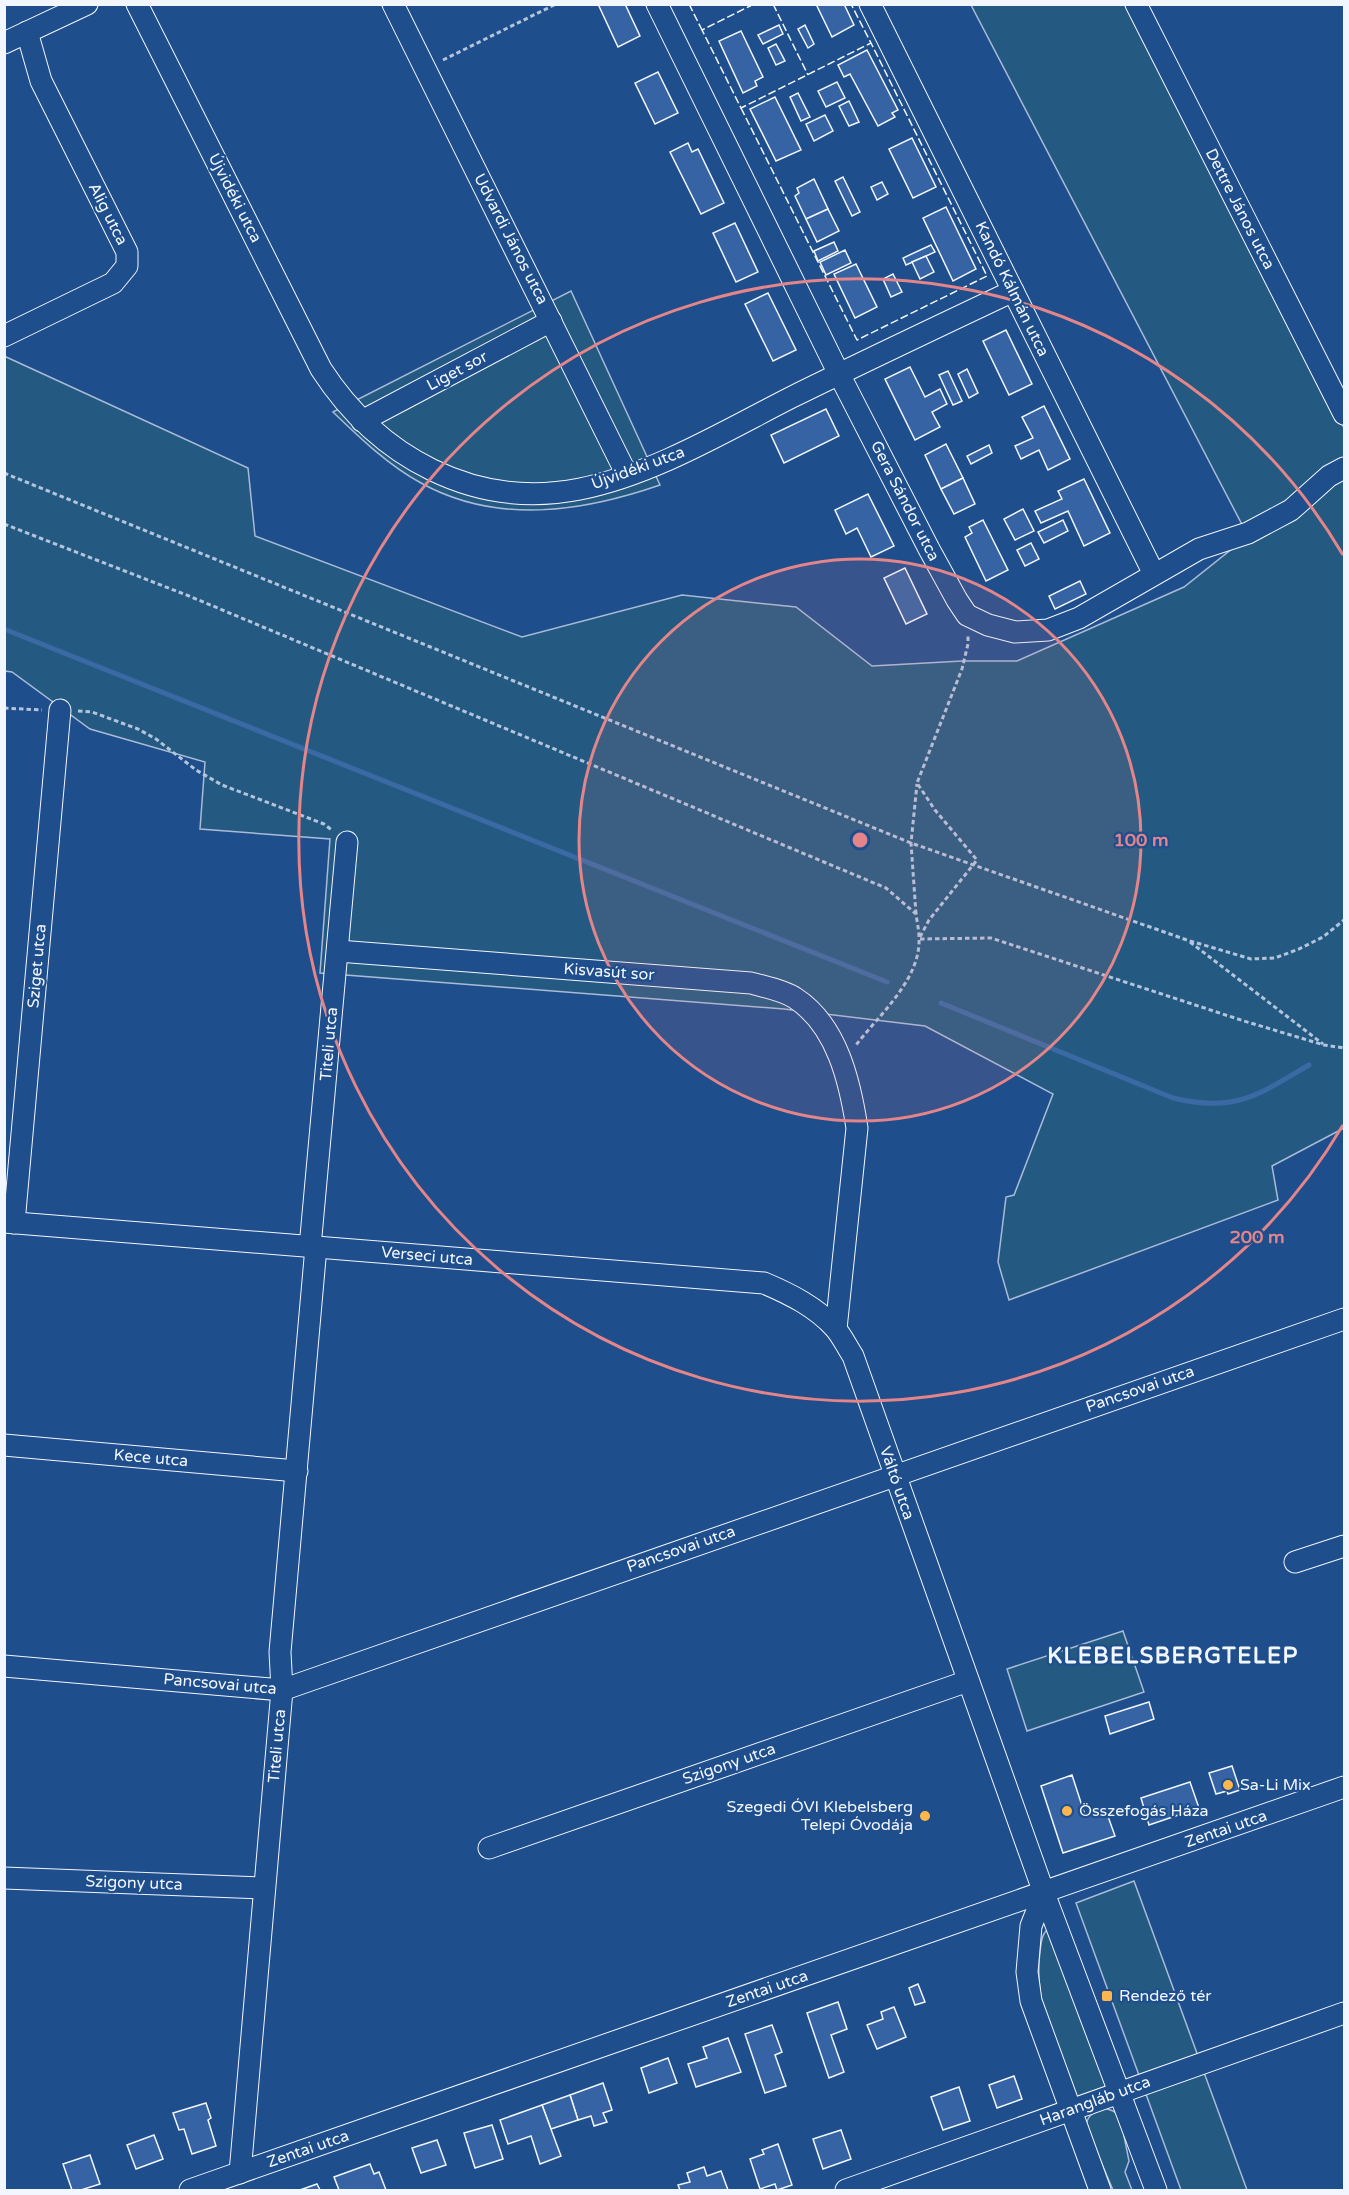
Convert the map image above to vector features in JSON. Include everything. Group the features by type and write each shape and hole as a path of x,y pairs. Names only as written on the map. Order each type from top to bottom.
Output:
{"street":[{"path":"4,43 87,4"},
{"name":"Újvidéki utca","path":"137,4 321,369 337,394 362,421 417,463 437,473 483,488 523,493 556,492 604,483 666,461 1013,291"},
{"name":"Udvardi János utca","path":"393,4 627,475"},
{"name":"Gera Sándor utca","path":"657,4 840,374 929,549 967,615"},
{"name":"Kandó Kálmán utca","path":"870,4 1154,574"},
{"name":"Dettre János utca","path":"1136,4 1344,414"},
{"name":"Alig utca","path":"4,336 112,283 127,266 127,252 41,81 27,32"},
{"name":"Liget sor","path":"362,421 551,321"},
{"path":"967,615 988,625 1015,632 1048,630 1080,618 1199,549 1248,532 1291,510 1329,476 1344,468"},
{"name":"Sziget utca","path":"10,1223 60,710"},
{"name":"Titeli utca","path":"240,2173 282,1690 280,1652 297,1471 313,1247 347,842"},
{"name":"Kisvasút sor","path":"338,951 751,983 793,996 813,1011 829,1034 842,1063"},
{"path":"836,1329 857,1128 852,1095 842,1063"},
{"name":"Verseci utca","path":"10,1223 764,1283 788,1293 814,1309 836,1329"},
{"name":"Pancsovai utca","path":"4,1666 282,1690 1344,1319"},
{"name":"Váltó utca","path":"836,1329 853,1356 1044,1893"},
{"name":"Kece utca","path":"4,1445 297,1471"},
{"path":"1296,1562 1344,1546"},
{"name":"Szigony utca","path":"489,1848 968,1681"},
{"name":"Zentai utca","path":"190,2190 1344,1787"},
{"name":"Szigony utca","path":"4,1878 264,1888"},
{"path":"1044,1893 1156,2190"},
{"path":"1044,1893 1031,1926 1027,1972 1031,2001 1100,2190"},
{"name":"Harangláb utca","path":"846,2190 1344,2013"}],"path":[{"path":"425,69 555,4"},
{"path":"4,473 911,843 1187,939 1251,959 1275,958 1299,950 1323,937 1344,920"},
{"path":"4,524 189,596 886,888 916,914"},
{"path":"920,939 911,843 917,783 962,669 968,644 967,615"},
{"path":"4,708 92,712 138,729 156,739 196,770 222,785 324,824 347,842"},
{"path":"842,1063 899,994 917,960 920,939 929,920 977,860 935,810 917,783"},
{"path":"920,939 991,938 1233,1017 1324,1045 1344,1048"},
{"path":"1187,939 1324,1045"}],"shaded area":[{"path":"971,5 1126,5 1344,428 1344,1128 1272,1166 1278,1200 1009,1300 998,1262 1006,1197 1014,1195 1053,1094 925,1026 784,1009 320,973 330,839 200,829 205,762 90,729 12,672 5,671 4,356 248,468 255,536 522,637 682,595 796,607 872,666 962,661 1017,661 1184,587 1248,536"},
{"path":"571,291 660,485 600,502 570,507 540,510 479,505 450,496 409,476 375,450 333,412"},
{"path":"1123,1631 1144,1692 1027,1731 1007,1669"},
{"path":"1134,1881 1247,2190 1181,2190 1076,1903"},
{"path":"1046,1931 1050,1932 1108,2090 1075,2098 1061,2063 1048,2027 1040,1990 1040,1952 1042,1938"},
{"path":"1105,2108 1120,2116 1129,2161 1125,2172 1132,2190 1113,2190 1086,2127 1094,2113"}],"building":[{"path":"598,4 625,4 640,36 618,47"},
{"path":"816,4 844,4 854,25 832,37"},
{"path":"779,25 783,34 763,44 758,35"},
{"path":"805,25 814,44 808,48 798,29"},
{"path":"741,31 763,77 755,81 757,86 743,93 719,41"},
{"path":"776,44 785,61 776,65 768,48"},
{"path":"867,50 898,110 892,113 895,117 878,126 850,74 844,77 838,65"},
{"path":"658,72 678,113 655,124 635,83"},
{"path":"837,82 845,98 826,107 818,91"},
{"path":"798,93 810,117 801,121 790,97"},
{"path":"775,97 801,150 776,161 750,109"},
{"path":"849,101 859,122 849,126 839,106"},
{"path":"825,115 833,131 814,141 806,124"},
{"path":"912,138 936,187 913,198 889,149"},
{"path":"688,143 692,152 698,149 724,203 701,214 670,152"},
{"path":"843,177 860,212 852,216 835,181"},
{"path":"814,179 828,209 806,219 795,196 799,193 797,188"},
{"path":"882,182 888,194 877,200 871,187"},
{"path":"946,207 976,269 953,281 923,218"},
{"path":"828,209 839,231 817,242 806,219"},
{"path":"735,223 758,272 736,282 713,233"},
{"path":"834,242 838,251 818,261 814,251"},
{"path":"931,245 935,252 906,265 903,258"},
{"path":"845,250 851,263 826,275 820,262"},
{"path":"926,256 934,272 920,279 912,262"},
{"path":"856,264 877,307 855,318 834,274"},
{"path":"893,274 902,292 891,297 883,279"},
{"path":"768,293 796,350 773,361 745,304"},
{"path":"1006,330 1032,384 1009,395 983,341"},
{"path":"910,367 925,397 940,389 947,404 932,412 940,427 915,440 885,379"},
{"path":"967,369 978,393 969,398 958,374"},
{"path":"948,371 962,401 953,405 939,375"},
{"path":"1044,406 1070,459 1048,470 1039,450 1021,459 1015,446 1033,438 1022,417"},
{"path":"826,409 839,436 784,463 771,435"},
{"path":"946,444 963,478 941,489 925,455"},
{"path":"989,445 992,453 971,464 967,456"},
{"path":"963,478 975,504 954,514 941,489"},
{"path":"1084,479 1110,533 1084,546 1068,511 1041,523 1035,511 1062,499 1058,491"},
{"path":"868,494 894,546 871,557 857,528 846,534 835,510"},
{"path":"1023,509 1034,531 1015,540 1004,519"},
{"path":"983,520 1008,570 986,581 965,537 972,533 969,527"},
{"path":"1063,520 1068,531 1044,543 1038,532"},
{"path":"1031,543 1039,559 1025,566 1017,550"},
{"path":"905,568 927,614 906,624 884,578"},
{"path":"1080,581 1086,594 1055,609 1049,596"},
{"path":"1149,1702 1154,1719 1110,1734 1105,1716"},
{"path":"1232,1766 1240,1790 1228,1794 1227,1791 1216,1794 1209,1773"},
{"name":"Összefogás Háza","path":"1072,1775 1085,1815 1105,1808 1115,1836 1063,1853 1041,1786"},
{"path":"1190,1782 1199,1808 1149,1825 1141,1798"},
{"path":"918,1984 925,2002 915,2005 909,1988"},
{"path":"838,2002 847,2029 831,2035 844,2072 829,2078 807,2013"},
{"path":"894,2007 906,2037 877,2049 867,2025 883,2019 881,2012"},
{"path":"772,2025 782,2052 775,2055 786,2086 765,2093 745,2034"},
{"path":"728,2038 741,2072 696,2087 688,2064 707,2058 703,2047"},
{"path":"668,2058 677,2083 649,2093 641,2068"},
{"path":"1014,2076 1022,2099 997,2108 989,2085"},
{"path":"603,2083 612,2110 603,2113 607,2122 594,2126 591,2116 578,2120 570,2095"},
{"path":"959,2087 970,2121 943,2130 931,2097"},
{"path":"570,2095 578,2120 551,2129 542,2105"},
{"path":"206,2103 211,2118 208,2120 216,2146 192,2154 184,2129 179,2130 173,2113"},
{"path":"542,2105 561,2156 540,2164 531,2136 508,2144 500,2120"},
{"path":"492,2125 503,2159 475,2168 464,2133"},
{"path":"841,2130 851,2159 823,2169 813,2139"},
{"path":"154,2135 163,2159 136,2169 127,2145"},
{"path":"437,2140 446,2165 421,2173 412,2148"},
{"path":"778,2144 792,2185 777,2190 775,2184 760,2189 750,2159 764,2154 762,2150"},
{"path":"90,2155 100,2184 81,2190 72,2190 63,2164"},
{"path":"370,2164 374,2174 379,2172 386,2190 339,2190 334,2177"},
{"path":"704,2167 707,2176 721,2171 728,2190 680,2190 678,2185 690,2182 687,2173"},
{"path":"317,2184 320,2190 300,2190"}],"waterway":[{"path":"4,629 887,982"},
{"path":"941,1003 1173,1098 1195,1102 1230,1102 1245,1098 1260,1093 1309,1065"}],"fence":[{"path":"689,4 702,30"},
{"path":"754,4 702,30 741,108 871,43 851,4"},
{"path":"773,4 808,75"},
{"path":"741,108 857,340 987,276 871,43"}],"place":[{"name":"Sa-Li Mix","path":"1228,1785"},
{"name":"Összefogás Háza","path":"1067,1811"},
{"name":"Szegedi ÓVI Klebelsberg Telepi Óvodája","path":"925,1816"},
{"name":"Rendező tér","path":"1107,1996"}],"district":[{"name":"KLEBELSBERGTELEP","path":"1173,1656"}]}
